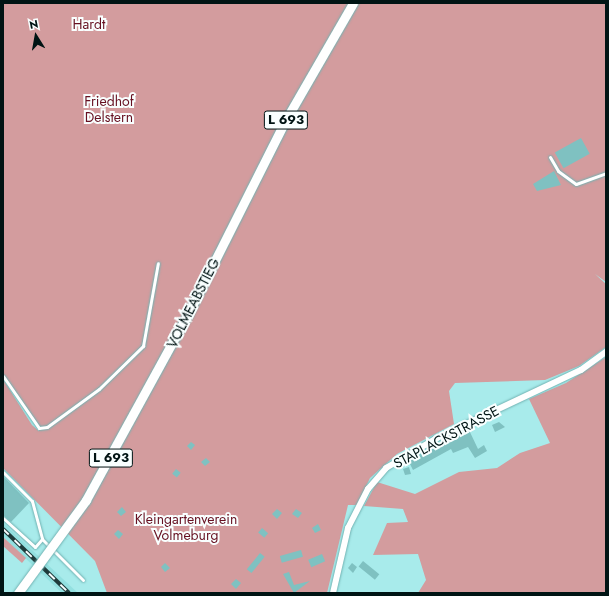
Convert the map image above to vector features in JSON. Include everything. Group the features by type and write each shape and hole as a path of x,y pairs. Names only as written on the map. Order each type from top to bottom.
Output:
{"main road":[{"name":"VOLMEABSTIEG","path":"18,593 86,500 188,314 285,122 353,3"}],"street":[{"name":"STAPLACKSTRASSE","path":"333,593 347,532 368,489 386,468 437,438 581,370 606,352"}],"lane":[{"path":"550,157 558,171 576,184 606,173"},
{"path":"3,376 39,428 47,427 99,389 142,346 158,263"},
{"path":"3,472 32,501 42,539 83,580"},
{"path":"3,518 35,547 42,539"}],"shaded area":[{"path":"3,523 78,593 62,593 3,537"}],"green space":[{"path":"3,3 606,3 606,282 595,274 606,284 606,347 579,366 545,380 455,383 449,391 454,424 397,454 370,478 357,505 348,505 327,593 107,593 95,561 3,468 3,379 32,425 39,431 39,428 3,376"},
{"path":"606,357 606,593 418,593 426,580 418,554 373,555 387,523 408,522 403,509 364,506 377,482 415,494 459,472 497,468 520,453 550,443 529,399 566,383"},
{"path":"3,537 26,558 22,563 3,546"}],"building":[{"path":"581,138 590,154 563,168 555,153"},
{"path":"554,171 561,185 537,191 533,184"},
{"path":"499,422 505,427 495,432 492,425"},
{"path":"469,430 478,449 484,445 487,451 475,458 468,447 453,453 451,449 413,470 408,460"},
{"path":"191,442 195,445 191,450 187,446"},
{"path":"206,458 210,462 205,466 201,462"},
{"path":"409,467 411,474 405,475 403,469"},
{"path":"176,469 181,473 177,477 172,474"},
{"path":"3,476 29,503 11,522 3,515"},
{"path":"122,507 126,512 121,516 117,512"},
{"path":"277,509 282,513 277,519 272,514"},
{"path":"296,509 302,513 298,518 292,514"},
{"path":"318,524 321,530 315,533 312,528"},
{"path":"262,528 268,533 264,538 258,533"},
{"path":"118,530 123,534 119,539 114,534"},
{"path":"301,550 303,557 282,563 280,556"},
{"path":"260,553 265,557 251,573 247,569"},
{"path":"322,554 325,561 311,567 308,560"},
{"path":"363,561 379,574 375,580 359,566"},
{"path":"165,563 170,568 165,572 161,567"},
{"path":"352,563 357,567 353,573 348,568"},
{"path":"289,572 294,585 310,581 294,593 283,574"},
{"path":"236,579 241,583 236,589 231,584"}],"railway":[{"path":"3,529 69,593"}],"park label":[{"name":"Hardt","path":"89,24"},
{"name":"Friedhof Delstern","path":"109,110"},
{"name":"Kleingartenverein Volmeburg","path":"186,528"}]}
